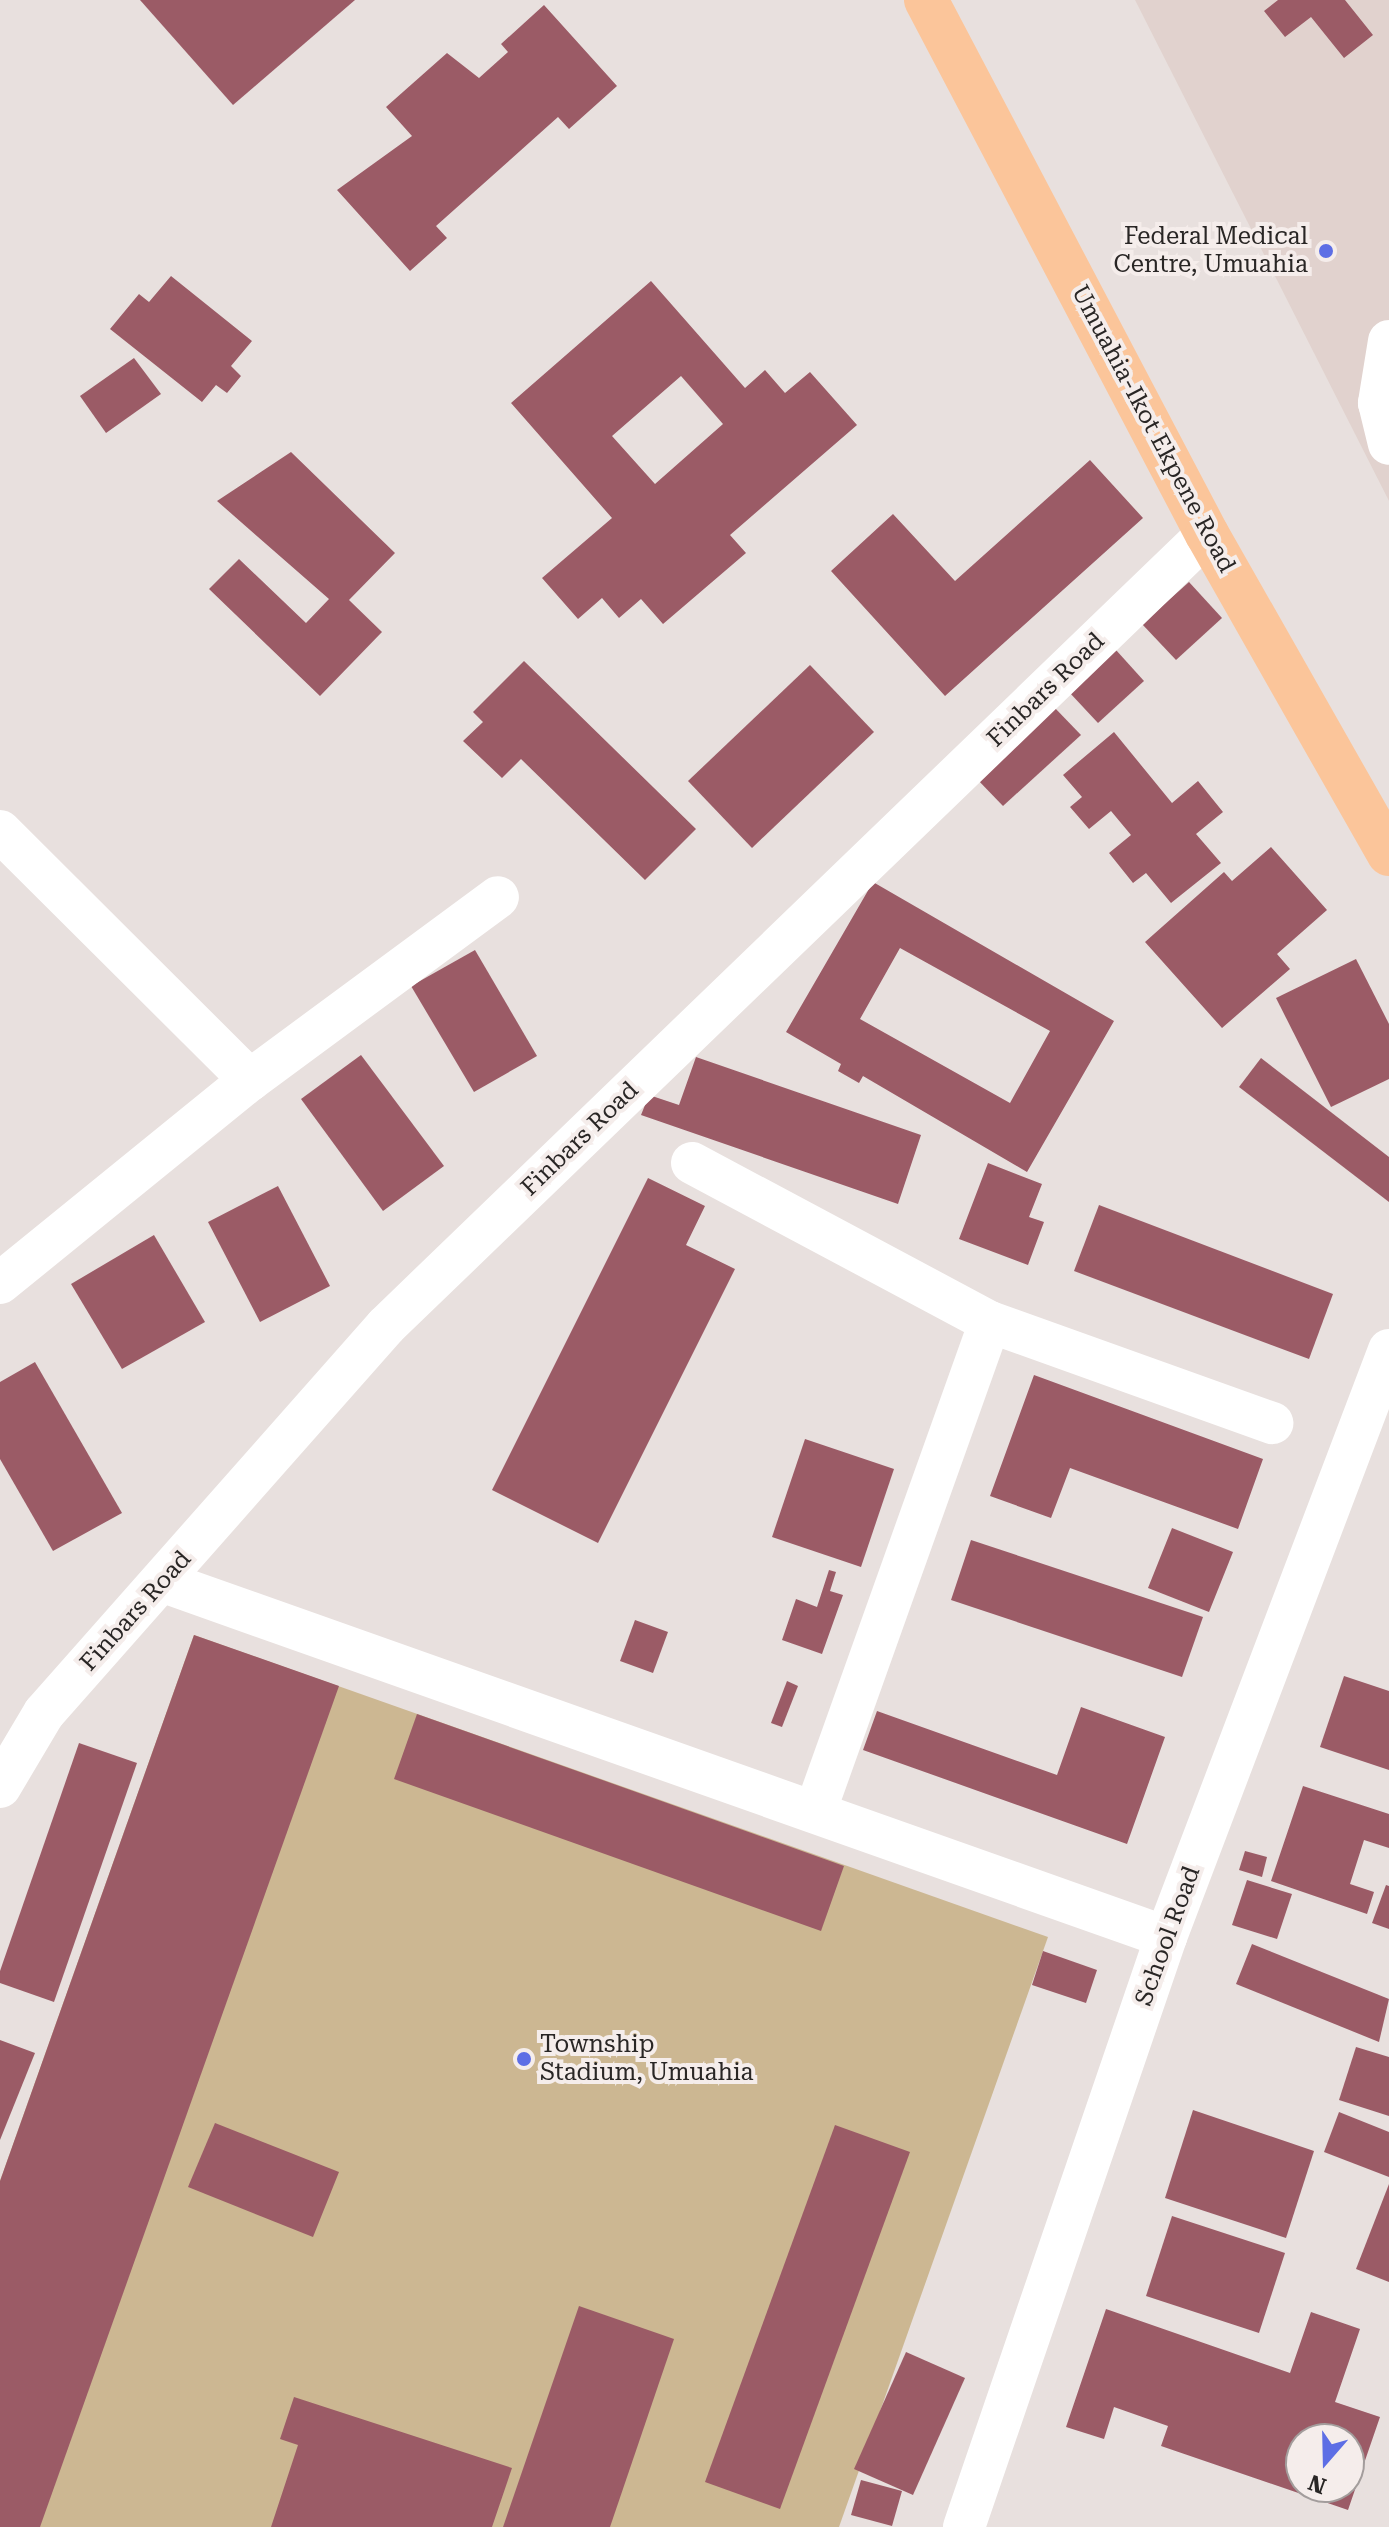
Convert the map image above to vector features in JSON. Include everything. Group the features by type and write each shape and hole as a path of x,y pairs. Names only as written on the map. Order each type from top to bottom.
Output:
{"main road":[{"name":"Umuahia-Ikot Ekpene Road","path":"926,0 1207,534 1389,854"}],"street":[{"path":"1389,341 1379,403 1389,444"},
{"name":"Finbars Road","path":"1,1781 44,1713 164,1582 386,1326 1207,534"},
{"path":"0,831 250,1080"},
{"path":"0,1283 250,1080 498,897"},
{"path":"692,1163 990,1322 1272,1423"},
{"path":"815,1812 990,1322"},
{"name":"School Road","path":"964,2527 1166,1937 1389,1350"},
{"path":"164,1582 1166,1937"}],"shaded area":[{"name":"Federal Medical Centre, Umuahia","path":"1135,0 1389,0 1389,501"},
{"name":"Township Stadium, Umuahia","path":"194,1635 1048,1937 839,2527 0,2527 0,2181"}],"building":[{"path":"140,0 355,0 233,105"},
{"path":"1278,0 1345,0 1373,35 1344,58 1311,17 1285,37 1264,11"},
{"path":"544,5 617,86 569,129 558,117 436,226 447,238 410,271 337,190 412,136 386,107 447,53 479,78 508,52 501,44"},
{"path":"171,276 252,341 231,366 241,376 227,393 216,385 202,402 110,329 139,294 149,302"},
{"path":"651,281 745,388 765,370 785,393 810,372 857,425 730,535 746,553 663,624 641,599 619,618 602,598 578,619 542,578 612,518 511,403","holes":["681,376 723,424 655,484 612,436"]},
{"path":"134,358 161,394 106,433 80,396"},
{"path":"291,452 395,553 349,600 382,632 320,696 209,589 239,559 306,623 329,599 217,501"},
{"path":"1090,460 1143,518 945,696 831,571 893,514 955,581"},
{"path":"1189,582 1222,618 1176,660 1142,624"},
{"path":"1116,650 1144,681 1098,723 1069,692"},
{"path":"524,661 696,829 645,880 521,759 502,778 463,741 483,722 473,712"},
{"path":"810,665 874,732 752,848 688,781"},
{"path":"1053,706 1081,735 1003,806 975,777"},
{"path":"1114,732 1172,803 1198,781 1223,812 1196,834 1221,863 1171,903 1146,873 1133,883 1109,853 1131,835 1111,811 1089,829 1070,807 1082,797 1063,775"},
{"path":"1271,847 1327,910 1277,954 1290,969 1222,1028 1145,942 1224,872 1232,881"},
{"path":"873,882 1114,1021 1027,1172 863,1076 859,1083 838,1071 841,1064 786,1032","holes":["900,948 1050,1031 1010,1103 860,1019"]},
{"path":"475,950 537,1056 474,1092 411,986"},
{"path":"1356,959 1389,1024 1389,1079 1331,1107 1276,998"},
{"path":"361,1055 444,1166 383,1211 301,1099"},
{"path":"696,1057 921,1135 898,1204 641,1115 649,1095 679,1105"},
{"path":"1261,1058 1389,1157 1389,1202 1239,1087"},
{"path":"988,1163 1042,1184 1029,1217 1044,1222 1028,1265 959,1239"},
{"path":"648,1178 705,1206 686,1245 735,1269 598,1543 492,1490"},
{"path":"278,1186 330,1286 260,1322 208,1222"},
{"path":"1099,1205 1333,1294 1309,1359 1074,1271"},
{"path":"154,1235 205,1322 122,1369 71,1284"},
{"path":"35,1362 122,1513 53,1551 0,1459 0,1382"},
{"path":"1034,1375 1263,1459 1238,1529 1070,1468 1051,1518 990,1496"},
{"path":"805,1439 894,1469 861,1567 772,1537"},
{"path":"1172,1528 1233,1552 1209,1612 1148,1588"},
{"path":"971,1540 1203,1617 1182,1677 951,1600"},
{"path":"829,1570 836,1572 830,1591 843,1595 822,1654 782,1640 796,1599 817,1607"},
{"path":"635,1620 668,1632 653,1673 620,1661"},
{"path":"194,1635 339,1686 40,2527 0,2527 0,2181"},
{"path":"1344,1676 1389,1691 1389,1770 1320,1747"},
{"path":"787,1681 798,1686 782,1727 771,1723"},
{"path":"1081,1707 1165,1737 1127,1844 863,1750 877,1711 1057,1775"},
{"path":"417,1714 844,1866 821,1931 394,1779"},
{"path":"79,1743 137,1763 54,2002 0,1983 0,1971"},
{"path":"1303,1786 1389,1814 1389,1848 1364,1840 1350,1884 1374,1892 1367,1914 1271,1881"},
{"path":"1245,1851 1267,1857 1262,1877 1239,1870"},
{"path":"1247,1880 1292,1894 1277,1939 1232,1925"},
{"path":"1386,1885 1389,1886 1389,1929 1372,1923"},
{"path":"1252,1944 1389,1999 1379,2042 1236,1984"},
{"path":"1043,1951 1097,1970 1086,2003 1032,1985"},
{"path":"0,2040 35,2053 0,2140"},
{"path":"1356,2047 1389,2057 1389,2116 1339,2100"},
{"path":"1193,2110 1314,2151 1286,2238 1165,2198"},
{"path":"1339,2112 1389,2132 1389,2177 1324,2152"},
{"path":"215,2123 339,2172 313,2237 188,2187"},
{"path":"835,2125 910,2152 780,2509 705,2482"},
{"path":"1389,2184 1389,2282 1356,2269"},
{"path":"1172,2216 1285,2253 1259,2333 1146,2296"},
{"path":"579,2306 674,2339 610,2527 503,2527"},
{"path":"1106,2309 1290,2373 1311,2312 1360,2329 1335,2402 1380,2417 1365,2461 1365,2423 1285,2423 1285,2488 1161,2446 1168,2426 1114,2407 1104,2439 1066,2427"},
{"path":"906,2352 965,2378 913,2495 854,2469"},
{"path":"294,2397 512,2468 492,2527 271,2527 298,2445 280,2439"},
{"path":"861,2480 902,2491 892,2526 851,2515"},
{"path":"1328,2503 1350,2503 1348,2510"}],"place":[{"name":"Federal Medical Centre, Umuahia","path":"1326,251"},
{"name":"Township Stadium, Umuahia","path":"524,2059"}]}
